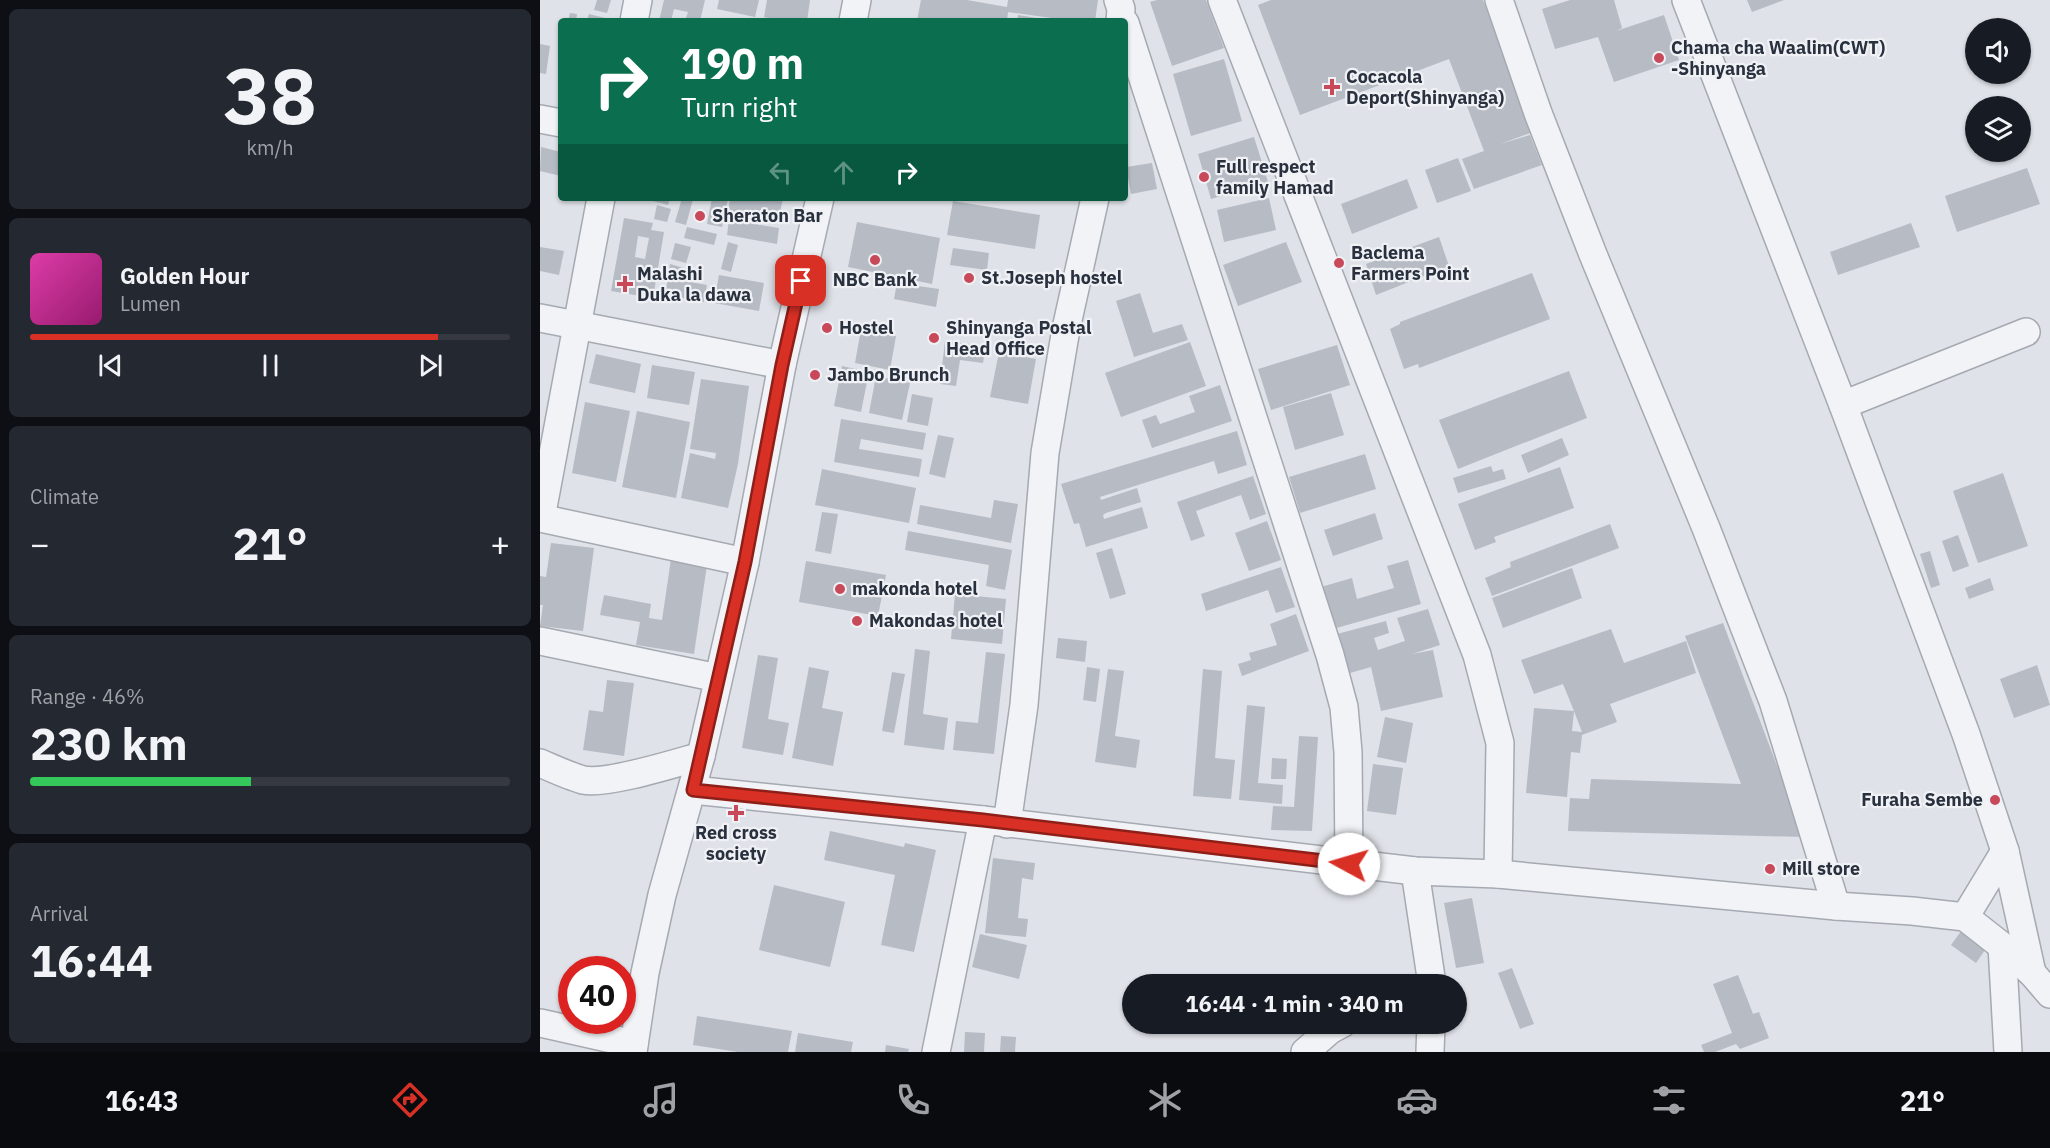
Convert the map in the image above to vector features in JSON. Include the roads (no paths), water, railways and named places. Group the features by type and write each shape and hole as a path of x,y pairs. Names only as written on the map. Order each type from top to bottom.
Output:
{"street":[{"path":"635,18 638,0"},
{"path":"854,18 857,0"},
{"path":"1222,0 1477,655 1500,743 1498,874"},
{"path":"1498,0 1538,113 1592,252 1706,528 1773,701 1836,906"},
{"path":"1686,0 1843,405 1966,734 2005,850 2032,973"},
{"path":"1128,34 1336,676 1344,707 1348,752 1349,864"},
{"path":"540,118 558,122"},
{"path":"600,201 540,518 745,562"},
{"path":"540,1023 634,1048 645,973 662,895 693,790 745,562 782,365 819,201"},
{"path":"936,1052 1024,705 1045,453 1066,329 1094,201"},
{"path":"540,318 782,365"},
{"path":"1843,405 2026,332"},
{"path":"540,641 718,678"},
{"path":"540,763 585,780 599,780 621,777 701,756"},
{"path":"693,790 995,822 1415,871 1498,874 1965,917 2032,973 2050,994"},
{"path":"1965,917 2005,850"},
{"path":"1415,871 1430,974"},
{"path":"2002,946 2008,1052"},
{"path":"1305,1052 1325,1034"},
{"path":"1430,1052 1431,1034"}],"place":[{"name":"Chama cha Waalim(CWT) -Shinyanga","path":"1659,58"},
{"name":"Cocacola Deport(Shinyanga)","path":"1332,87"},
{"name":"Full respect family Hamad","path":"1204,177"},
{"name":"Sheraton Bar","path":"700,216"},
{"name":"NBC Bank","path":"875,260"},
{"name":"Baclema Farmers Point","path":"1339,263"},
{"name":"St.Joseph hostel","path":"969,278"},
{"name":"Malashi Duka la dawa","path":"625,284"},
{"name":"Hostel","path":"827,328"},
{"name":"Shinyanga Postal Head Office","path":"934,338"},
{"name":"Jambo Brunch","path":"815,375"},
{"name":"makonda hotel","path":"840,589"},
{"name":"Makondas hotel","path":"857,621"},
{"name":"Furaha Sembe","path":"1995,800"},
{"name":"Red cross society","path":"736,813"},
{"name":"Mill store","path":"1770,869"}]}
